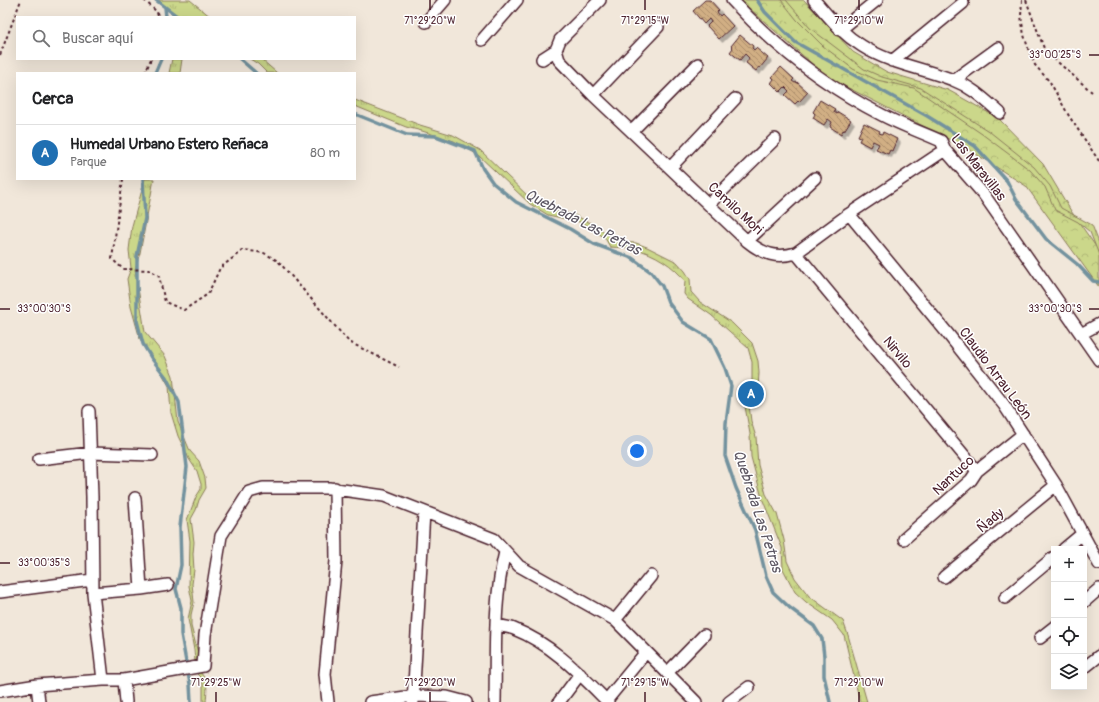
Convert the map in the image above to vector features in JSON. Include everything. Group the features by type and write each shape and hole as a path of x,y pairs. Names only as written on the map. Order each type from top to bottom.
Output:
{"street":[{"path":"426,22 445,0"},
{"path":"482,40 517,0"},
{"name":"Las Maravillas","path":"732,0 771,40 814,74 847,96 883,116 941,141 945,150 984,195 1099,360"},
{"path":"814,0 840,30 861,46 892,61 954,80 976,91 1000,113"},
{"path":"840,30 877,0"},
{"path":"542,59 556,50 560,40 596,1"},
{"path":"892,61 963,3"},
{"path":"593,95 658,27"},
{"path":"954,80 998,48"},
{"name":"Camilo Mori","path":"556,50 560,60 593,95 747,241 773,256 787,256 796,253 849,214 945,150"},
{"path":"632,131 698,64"},
{"path":"670,168 735,99"},
{"path":"709,204 775,139"},
{"path":"747,241 815,178"},
{"name":"Claudio Arrau León","path":"849,214 948,334 1004,405 1056,485 1099,564"},
{"name":"Nirvilo","path":"796,253 977,471"},
{"path":"1081,334 1099,324"},
{"path":"89,411 92,580 103,680"},
{"name":"Nantuco","path":"904,539 971,480 977,471 1023,434"},
{"path":"39,459 90,453 152,455"},
{"name":"Ñady","path":"944,577 1056,485"},
{"path":"0,691 37,685 103,680 124,680 203,666 205,635 221,536 249,492 263,488 335,488 384,496 494,539 519,566 615,620 696,702"},
{"path":"328,702 325,674 336,561 335,488"},
{"path":"135,498 141,589"},
{"path":"413,699 424,512"},
{"path":"1068,546 1082,534"},
{"path":"495,702 496,625 500,573 506,552"},
{"path":"1005,598 1051,560"},
{"path":"615,620 651,576"},
{"path":"0,592 92,580"},
{"path":"93,593 168,585"},
{"path":"1087,599 1099,589"},
{"path":"496,625 513,628 545,644 580,674 607,701 646,652"},
{"path":"1040,638 1051,629"},
{"path":"667,673 704,635"},
{"path":"1087,666 1099,656"},
{"path":"559,702 580,674"},
{"path":"124,680 126,702"},
{"path":"37,685 40,702"},
{"path":"729,702 749,687"},
{"path":"370,702 447,697 466,702"}],"path":[{"path":"0,55 21,0"},
{"path":"144,0 157,12 158,16"},
{"path":"1022,0 1024,35 1035,65 1050,82 1069,116 1099,161"},
{"path":"1026,0 1045,51 1092,92"},
{"path":"144,72 150,60"},
{"path":"123,180 112,259 123,269 150,270 159,276 165,302 184,310 208,294 220,268 243,250 264,253 278,261 349,342 399,367"}],"green space":[{"path":"158,0 190,0 210,16 177,16"},
{"path":"740,0 804,0 853,52 887,72 948,90 998,118 1043,164 1071,211 1099,251 1099,287 1026,186 968,149 827,77"},
{"path":"781,0 786,0 810,28 864,69 882,77 921,88 990,132 1034,167 1050,186 1061,208 1092,225 1099,243 1099,255 1090,232 1078,222 1055,210 1045,187 1030,170 982,134 914,88 877,80 853,69 823,46 797,20"},
{"path":"172,60 182,60 180,72 169,72"},
{"path":"252,60 262,60 276,72 266,72"},
{"path":"356,100 420,125 453,135 480,150 530,198 549,210 572,214 595,225 618,242 636,243 677,262 690,279 691,292 700,302 732,323 752,343 758,361 759,373 758,388 749,405 751,421 756,437 758,465 766,494 777,514 784,540 787,561 795,578 809,596 843,621 867,702 860,702 844,635 832,620 806,602 795,592 783,569 782,548 762,498 751,457 750,434 744,401 752,388 752,362 748,348 711,315 688,299 684,294 685,281 675,270 663,261 635,249 610,247 605,238 584,223 548,215 530,204 478,155 454,141 406,127 356,106"},
{"path":"145,180 154,180 140,253 135,269 145,332 165,356 173,376 178,422 190,451 199,461 205,478 206,488 191,519 194,542 194,570 192,584 194,602 191,615 191,626 198,653 198,670 206,681 206,702 203,702 203,684 201,678 196,673 194,650 188,619 192,601 189,586 190,541 187,520 196,497 201,489 201,484 197,471 189,459 178,436 171,413 169,386 155,361 140,339 131,307 127,279 131,268 129,250 132,226"}],"building":[{"path":"705,0 710,0 719,10 717,12 720,16 722,14 733,26 719,39 707,26 711,22 709,19 704,24 693,11"},
{"path":"740,35 753,46 752,48 754,50 756,48 768,58 756,71 746,63 749,58 745,54 740,60 730,52 733,48 731,46"},
{"path":"781,67 794,79 792,81 795,83 797,82 808,92 799,102 798,101 795,104 785,95 789,91 785,87 780,92 771,83 774,79 772,77"},
{"path":"820,100 835,109 834,112 837,114 838,112 851,120 841,134 830,127 832,122 828,119 824,125 813,118 815,114 813,112"},
{"path":"864,123 880,131 879,133 882,134 883,132 897,139 892,151 890,150 888,154 876,149 879,144 873,141 870,147 859,141 861,137 858,136"}],"waterway":[{"name":"Quebrada Las Petras","path":"156,0 177,16"},
{"path":"757,0 765,12 795,42 927,116 975,146 1007,181 1016,199 1046,239 1077,264 1093,281 1099,282"},
{"name":"Quebrada Las Petras","path":"165,7 166,16"},
{"path":"155,72 161,60"},
{"name":"Quebrada Las Petras","path":"241,60 255,72"},
{"name":"Quebrada Las Petras","path":"356,114 407,135 436,136 475,151 483,169 493,183 516,202 570,229 594,244 632,258 651,272 662,286 668,302 683,322 711,339 725,368 731,386 726,423 725,456 736,488 755,530 766,576 773,592 790,608 814,626 822,639 824,676 830,702"},
{"path":"143,180 145,218 137,256 137,321 143,344 166,377 179,402 187,467 180,527 181,565 176,589 181,608 181,634 190,684 191,702"}],"place":[{"name":"Humedal Urbano Estero Reñaca","path":"751,394"}]}
